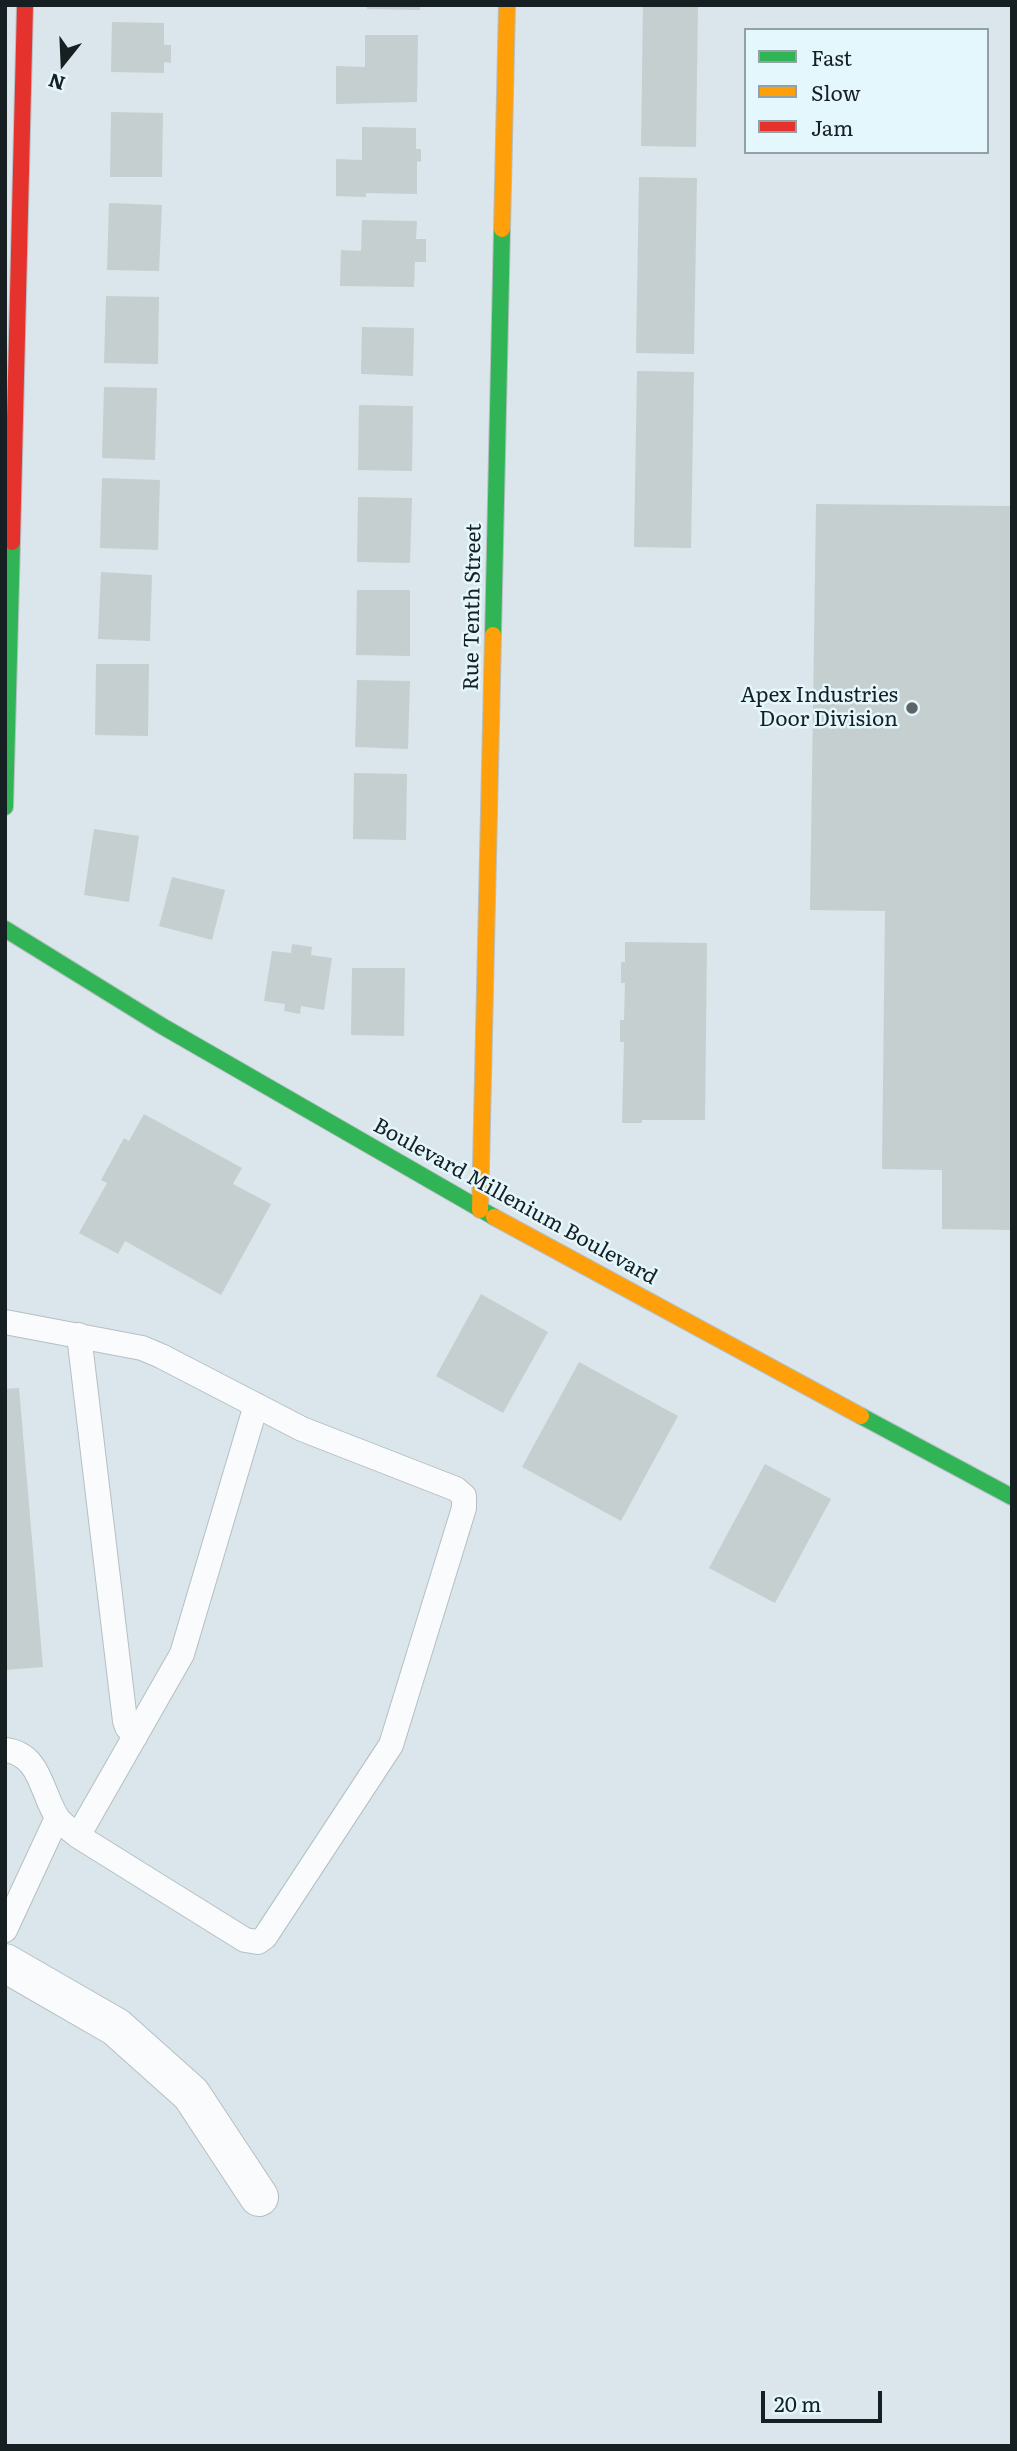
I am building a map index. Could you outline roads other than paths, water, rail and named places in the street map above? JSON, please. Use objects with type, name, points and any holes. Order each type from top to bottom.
[{"type":"street","points":[[5,807],[24,5]]},
{"type":"street","name":"Rue Tenth Street","points":[[480,1210],[507,5]]},
{"type":"street","name":"Boulevard Millenium Boulevard","points":[[5,929],[162,1026],[480,1210],[1012,1497]]},
{"type":"street","points":[[5,1963],[116,2027],[191,2094],[259,2197]]},
{"type":"lane","points":[[5,1322],[142,1348],[302,1429],[456,1489],[464,1496],[464,1508],[391,1745],[265,1937],[258,1942],[245,1940],[78,1836],[57,1818],[37,1771],[22,1755],[5,1750]]},
{"type":"lane","points":[[79,1335],[125,1721],[135,1737]]},
{"type":"lane","points":[[78,1836],[186,1645],[256,1405]]},
{"type":"lane","points":[[5,1930],[57,1818]]},
{"type":"place","name":"Apex Industries Door Division","points":[[912,708]]}]
